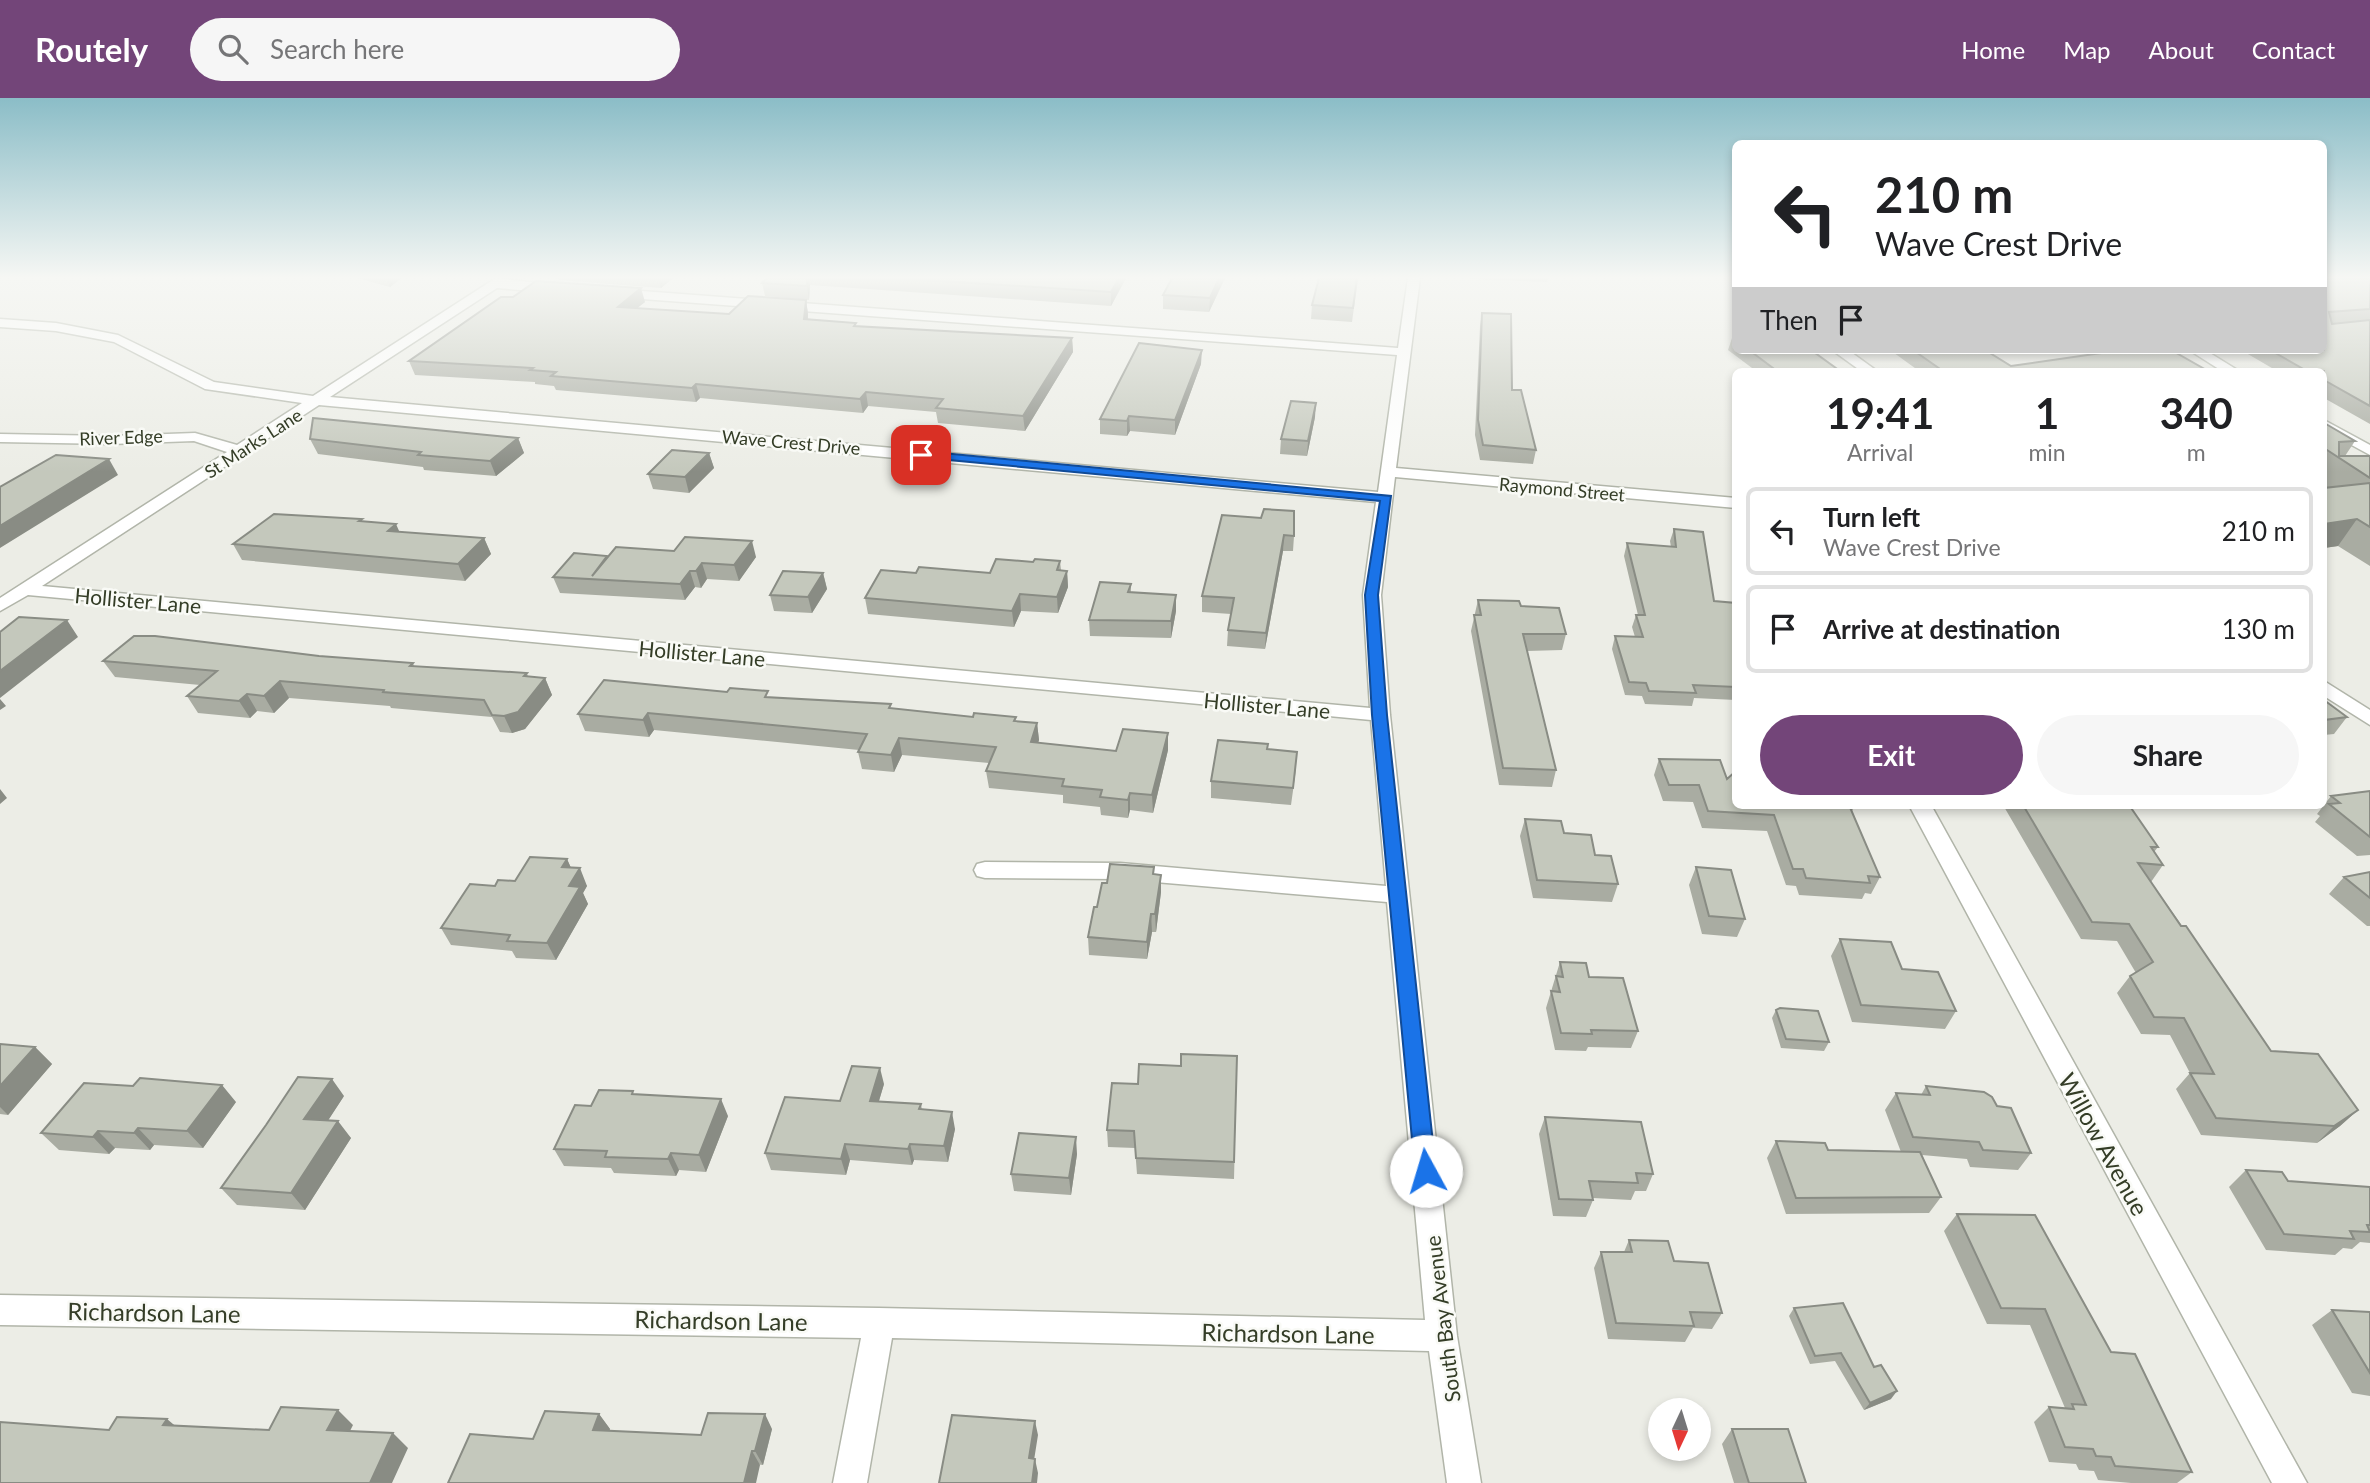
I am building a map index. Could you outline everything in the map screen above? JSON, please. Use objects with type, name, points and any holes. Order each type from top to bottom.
[{"type":"street","points":[[125,343],[209,386],[290,398],[321,399]]},
{"type":"street","name":"St Marks Lane","points":[[0,606],[407,343]]},
{"type":"street","points":[[1280,343],[1405,352]]},
{"type":"street","name":"South Bay Avenue","points":[[1406,343],[1372,595],[1380,715],[1442,1336],[1464,1483]]},
{"type":"street","points":[[1845,354],[1866,368]]},
{"type":"street","points":[[2203,354],[2227,368]]},
{"type":"street","name":"Wave Crest Drive","points":[[321,399],[1387,498]]},
{"type":"street","points":[[2327,426],[2370,451]]},
{"type":"street","name":"River Edge","points":[[0,438],[111,440],[194,437],[241,451]]},
{"type":"street","name":"Raymond Street","points":[[1388,472],[1732,503]]},
{"type":"street","name":"Hollister Lane","points":[[25,590],[1380,715]]},
{"type":"street","points":[[2327,689],[2370,719]]},
{"type":"street","name":"Willow Avenue","points":[[1922,809],[2290,1483]]},
{"type":"street","points":[[985,870],[1119,870],[1398,895]]},
{"type":"street","name":"Richardson Lane","points":[[0,1310],[879,1323],[1442,1336]]},
{"type":"street","points":[[849,1483],[879,1323]]},
{"type":"building","points":[[435,343],[1069,343],[1023,416],[936,408],[943,399],[866,392],[860,399],[696,384],[692,388],[551,376],[556,372],[530,370],[533,368],[409,361]]},
{"type":"building","points":[[1139,343],[1202,350],[1175,420],[1129,416],[1127,421],[1100,419]]},
{"type":"building","points":[[1481,343],[1511,343],[1512,390],[1521,390],[1536,450],[1483,445],[1478,420]]},
{"type":"building","points":[[2327,343],[2370,343],[2370,406],[2327,382],[2327,368],[2302,368],[2277,354],[2327,354]]},
{"type":"building","points":[[1754,354],[1817,354],[1836,368],[1773,368]]},
{"type":"building","points":[[1919,354],[1992,354],[2011,366],[2094,354],[2178,354],[2203,368],[1939,368]]},
{"type":"building","points":[[1291,401],[1316,403],[1308,441],[1281,439]]},
{"type":"building","points":[[313,418],[518,438],[490,461],[418,455],[421,452],[310,439]]},
{"type":"building","points":[[2327,425],[2355,441],[2339,442],[2339,456],[2370,456],[2370,478],[2327,450]]},
{"type":"building","points":[[672,450],[709,453],[685,477],[648,474]]},
{"type":"building","points":[[56,455],[109,459],[0,526],[0,487]]},
{"type":"building","points":[[2370,483],[2370,527],[2357,519],[2327,524],[2327,488]]},
{"type":"building","points":[[1264,509],[1294,511],[1294,536],[1284,535],[1266,633],[1228,630],[1234,598],[1202,596],[1222,515],[1261,518]]},
{"type":"building","points":[[274,514],[362,519],[359,521],[396,524],[388,531],[484,538],[458,564],[233,544]]},
{"type":"building","points":[[1674,529],[1703,532],[1714,601],[1732,603],[1732,687],[1693,685],[1696,693],[1649,691],[1646,683],[1629,682],[1615,636],[1643,637],[1636,615],[1645,615],[1627,543],[1676,547]]},
{"type":"building","points":[[685,537],[752,541],[734,565],[702,563],[696,571],[690,571],[680,584],[553,577],[574,553],[607,556],[592,576],[616,547],[674,551]]},
{"type":"building","points":[[996,559],[1060,561],[1057,570],[1067,571],[1057,597],[1020,594],[1012,611],[865,598],[881,570],[916,573],[919,567],[990,573]]},
{"type":"building","points":[[783,571],[823,573],[808,597],[770,595]]},
{"type":"building","points":[[1100,582],[1131,584],[1128,592],[1176,595],[1171,621],[1089,620]]},
{"type":"building","points":[[1478,600],[1519,601],[1521,606],[1559,608],[1566,634],[1523,634],[1556,770],[1503,768],[1474,615],[1481,615]]},
{"type":"building","points":[[19,617],[67,620],[0,671],[0,632]]},
{"type":"building","points":[[134,636],[413,663],[410,666],[527,673],[524,676],[545,678],[518,712],[504,716],[492,715],[484,700],[280,681],[264,696],[247,694],[239,701],[187,696],[217,671],[103,661]]},
{"type":"building","points":[[604,680],[727,692],[730,688],[768,691],[765,697],[891,704],[889,708],[973,717],[974,713],[1016,717],[1014,721],[1037,723],[1031,742],[1116,751],[1123,729],[1168,733],[1152,795],[1130,793],[1128,800],[1100,797],[1102,790],[1062,786],[1064,779],[986,771],[996,747],[899,738],[891,755],[858,752],[867,734],[648,713],[643,720],[578,714]]},
{"type":"building","points":[[2327,702],[2347,717],[2327,720]]},
{"type":"building","points":[[1218,740],[1268,744],[1267,749],[1297,752],[1293,788],[1211,781]]},
{"type":"building","points":[[1659,759],[1720,760],[1727,779],[1732,775],[1732,809],[1851,809],[1880,877],[1868,876],[1870,883],[1806,878],[1803,869],[1793,869],[1774,815],[1708,811],[1699,785],[1669,785]]},
{"type":"building","points":[[2370,791],[2370,837],[2329,804],[2340,803],[2331,796]]},
{"type":"building","points":[[2025,809],[2132,809],[2158,847],[2151,847],[2163,865],[2138,863],[2181,926],[2186,926],[2271,1051],[2318,1054],[2358,1110],[2334,1126],[2216,1118],[2190,1073],[2214,1074],[2184,1018],[2154,1017],[2130,976],[2153,962],[2129,924],[2092,922]]},
{"type":"building","points":[[1525,819],[1561,821],[1564,833],[1591,835],[1595,855],[1611,856],[1618,884],[1537,880]]},
{"type":"building","points":[[530,857],[567,859],[562,867],[580,868],[569,886],[580,887],[547,943],[507,941],[510,935],[441,928],[470,884],[495,886],[498,880],[515,881]]},
{"type":"building","points":[[1110,864],[1154,867],[1153,874],[1161,875],[1155,914],[1151,914],[1147,942],[1088,937],[1094,907],[1097,907],[1102,883],[1107,883]]},
{"type":"building","points":[[1696,867],[1731,870],[1745,919],[1709,916]]},
{"type":"building","points":[[2370,872],[2370,898],[2344,877]]},
{"type":"building","points":[[1840,939],[1891,942],[1902,969],[1938,972],[1956,1011],[1861,1005]]},
{"type":"building","points":[[1560,962],[1586,963],[1589,977],[1623,978],[1638,1031],[1591,1030],[1592,1034],[1561,1033],[1551,991],[1560,992],[1556,976],[1563,977]]},
{"type":"building","points":[[1776,1010],[1818,1011],[1829,1042],[1786,1039]]},
{"type":"building","points":[[0,1044],[35,1047],[0,1086]]},
{"type":"building","points":[[1181,1054],[1237,1056],[1234,1162],[1136,1158],[1134,1131],[1107,1130],[1112,1083],[1138,1084],[1139,1064],[1181,1066]]},
{"type":"building","points":[[852,1066],[880,1068],[870,1101],[921,1104],[919,1109],[952,1112],[944,1146],[910,1144],[908,1149],[845,1144],[841,1159],[765,1153],[785,1097],[840,1101]]},
{"type":"building","points":[[298,1077],[332,1079],[304,1119],[338,1121],[291,1193],[221,1188],[266,1125]]},
{"type":"building","points":[[140,1078],[222,1085],[187,1131],[138,1128],[134,1133],[98,1131],[93,1137],[41,1133],[84,1083],[133,1086]]},
{"type":"building","points":[[1926,1086],[1984,1092],[1992,1097],[1997,1106],[2011,1108],[2031,1153],[1983,1150],[1979,1142],[1913,1137],[1896,1093],[1930,1095]]},
{"type":"building","points":[[599,1090],[721,1099],[699,1155],[671,1153],[668,1159],[605,1157],[607,1151],[554,1149],[575,1105],[591,1106]]},
{"type":"building","points":[[1545,1117],[1641,1122],[1653,1174],[1636,1173],[1638,1183],[1589,1181],[1593,1200],[1559,1199]]},
{"type":"building","points":[[1019,1133],[1076,1137],[1069,1178],[1011,1174]]},
{"type":"building","points":[[1776,1141],[1825,1143],[1828,1150],[1920,1152],[1941,1197],[1796,1198]]},
{"type":"building","points":[[2246,1170],[2282,1172],[2288,1181],[2370,1187],[2370,1225],[2367,1225],[2370,1232],[2350,1231],[2354,1239],[2284,1234]]},
{"type":"building","points":[[1957,1214],[2035,1215],[2111,1352],[2135,1354],[2192,1472],[2115,1466],[2111,1457],[2096,1456],[2093,1449],[2065,1447],[2049,1407],[2074,1409],[2072,1404],[2086,1405],[2045,1309],[2001,1308]]},
{"type":"building","points":[[1629,1240],[1668,1241],[1674,1261],[1708,1263],[1722,1313],[1690,1312],[1694,1326],[1616,1323],[1601,1252],[1632,1252]]},
{"type":"building","points":[[1843,1303],[1874,1367],[1881,1365],[1897,1391],[1870,1403],[1841,1353],[1815,1356],[1794,1308]]},
{"type":"building","points":[[2332,1310],[2370,1312],[2370,1373]]},
{"type":"building","points":[[281,1407],[338,1410],[327,1430],[393,1433],[370,1483],[0,1483],[0,1422],[109,1430],[117,1417],[167,1419],[163,1425],[269,1430]]},
{"type":"building","points":[[545,1411],[599,1414],[593,1430],[701,1435],[708,1413],[765,1414],[744,1483],[448,1483],[470,1434],[533,1439]]},
{"type":"building","points":[[952,1415],[1035,1421],[1029,1458],[1035,1459],[1032,1483],[939,1483]]},
{"type":"building","points":[[1732,1429],[1788,1429],[1806,1483],[1749,1483]]},
{"type":"route","points":[[921,455],[1387,498],[1372,595],[1380,715],[1426,1171]]}]
